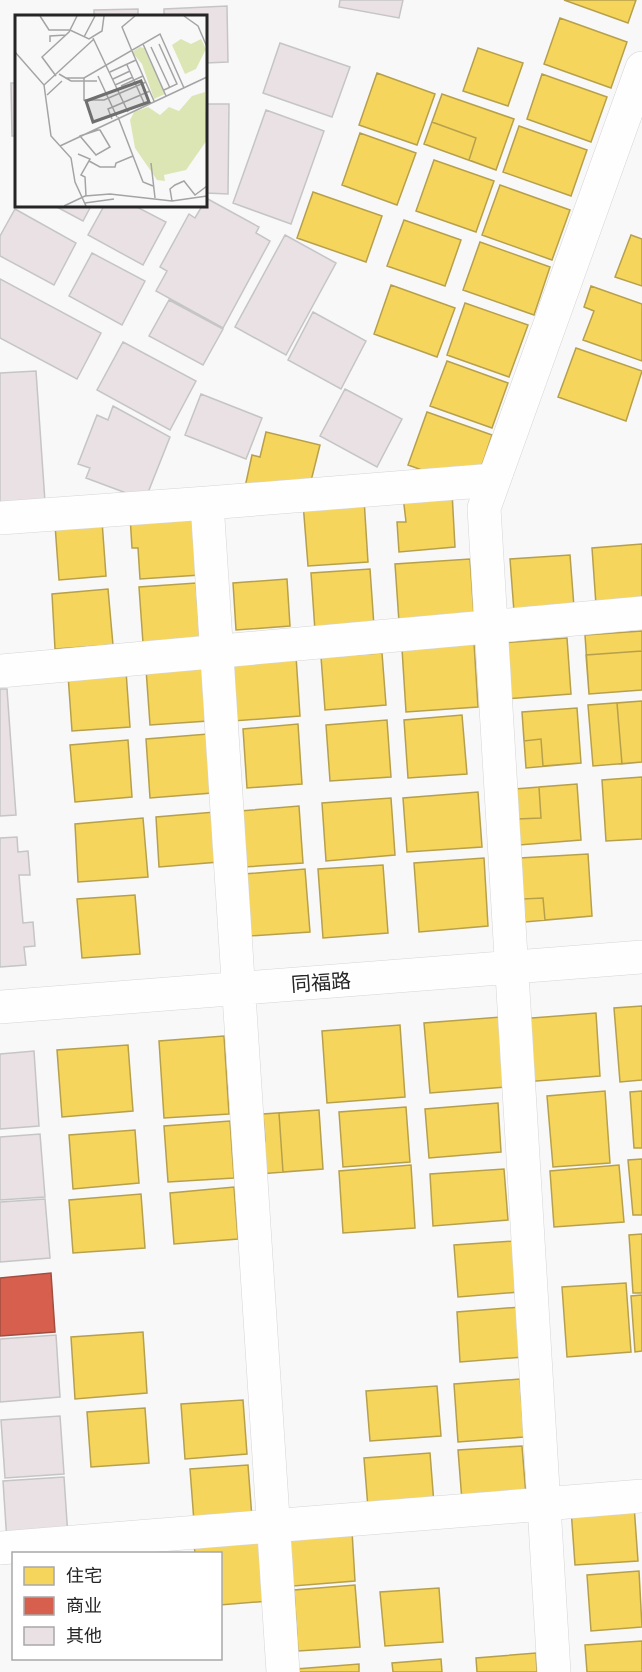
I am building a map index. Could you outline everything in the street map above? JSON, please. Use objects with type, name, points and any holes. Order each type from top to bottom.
[{"type":"street","points":[[554,1672],[484,508],[642,68]]},
{"type":"street","points":[[0,518],[494,480]]},
{"type":"street","points":[[207,503],[283,1672]]},
{"type":"street","points":[[0,671],[642,613]]},
{"type":"street","name":"同福路","points":[[0,1007],[642,957]]},
{"type":"street","points":[[0,1548],[642,1496]]},
{"type":"building: 住宅","points":[[564,0],[636,0],[628,23]]},
{"type":"building: 住宅","points":[[560,18],[627,42],[611,88],[544,64]]},
{"type":"building: 住宅","points":[[478,48],[523,63],[508,106],[463,91]]},
{"type":"building: 住宅","points":[[377,73],[435,94],[417,145],[359,125]]},
{"type":"building: 住宅","points":[[542,74],[607,97],[591,142],[527,119]]},
{"type":"building: 住宅","points":[[442,94],[514,119],[496,170],[469,160],[476,138],[432,122]]},
{"type":"building: 住宅","points":[[442,94],[514,119],[496,170],[424,144]]},
{"type":"building: 住宅","points":[[519,126],[587,150],[571,196],[503,172]]},
{"type":"building: 住宅","points":[[360,133],[416,153],[397,205],[342,185]]},
{"type":"building: 住宅","points":[[434,160],[494,181],[476,232],[416,211]]},
{"type":"building: 住宅","points":[[500,185],[570,210],[552,260],[482,235]]},
{"type":"building: 住宅","points":[[313,192],[382,216],[366,262],[297,238]]},
{"type":"building: 住宅","points":[[404,220],[461,240],[445,286],[387,266]]},
{"type":"building: 住宅","points":[[631,235],[642,239],[642,286],[615,277]]},
{"type":"building: 住宅","points":[[480,242],[550,267],[534,315],[463,290]]},
{"type":"building: 住宅","points":[[391,285],[455,308],[437,357],[374,334]]},
{"type":"building: 住宅","points":[[591,286],[642,304],[642,361],[583,340],[594,311],[584,307]]},
{"type":"building: 住宅","points":[[465,303],[528,325],[509,377],[447,355]]},
{"type":"building: 住宅","points":[[576,348],[642,371],[626,421],[558,397]]},
{"type":"building: 住宅","points":[[447,361],[508,383],[492,428],[430,406]]},
{"type":"building: 住宅","points":[[427,412],[492,435],[481,468],[439,476],[408,465]]},
{"type":"building: 住宅","points":[[266,432],[320,445],[309,489],[245,487],[252,455],[260,457]]},
{"type":"building: 住宅","points":[[452,492],[455,547],[399,552],[397,522],[406,522],[403,496]]},
{"type":"building: 住宅","points":[[364,499],[368,562],[308,566],[303,503]]},
{"type":"building: 住宅","points":[[195,511],[200,575],[140,579],[138,548],[132,548],[130,516]]},
{"type":"building: 住宅","points":[[102,521],[106,576],[59,580],[55,525]]},
{"type":"building: 住宅","points":[[642,544],[642,602],[596,605],[592,548]]},
{"type":"building: 住宅","points":[[570,555],[574,607],[514,612],[510,559]]},
{"type":"building: 住宅","points":[[470,559],[474,616],[399,622],[395,564]]},
{"type":"building: 住宅","points":[[370,569],[374,626],[315,631],[311,573]]},
{"type":"building: 住宅","points":[[287,579],[290,626],[236,630],[233,583]]},
{"type":"building: 住宅","points":[[196,583],[200,639],[143,643],[139,587]]},
{"type":"building: 住宅","points":[[108,589],[113,645],[55,649],[52,594]]},
{"type":"building: 住宅","points":[[642,631],[642,690],[589,694],[585,635]]},
{"type":"building: 住宅","points":[[567,638],[571,694],[504,699],[500,643]]},
{"type":"building: 住宅","points":[[474,643],[478,707],[406,712],[402,649]]},
{"type":"building: 住宅","points":[[642,651],[642,690],[589,694],[586,655]]},
{"type":"building: 住宅","points":[[382,653],[386,705],[325,710],[321,657]]},
{"type":"building: 住宅","points":[[296,656],[300,716],[233,721],[229,661]]},
{"type":"building: 住宅","points":[[204,665],[208,721],[150,725],[146,669]]},
{"type":"building: 住宅","points":[[126,671],[130,727],[72,731],[68,675]]},
{"type":"building: 住宅","points":[[642,701],[642,762],[622,764],[617,703]]},
{"type":"building: 住宅","points":[[642,701],[642,762],[593,766],[588,705]]},
{"type":"building: 住宅","points":[[577,708],[581,763],[543,766],[541,739],[524,741],[522,712]]},
{"type":"building: 住宅","points":[[577,708],[581,763],[526,768],[522,712]]},
{"type":"building: 住宅","points":[[462,715],[467,774],[408,778],[404,720]]},
{"type":"building: 住宅","points":[[387,720],[391,777],[330,781],[326,725]]},
{"type":"building: 住宅","points":[[298,724],[302,784],[247,788],[243,729]]},
{"type":"building: 住宅","points":[[208,734],[212,793],[150,798],[146,739]]},
{"type":"building: 住宅","points":[[128,740],[132,797],[75,802],[70,745]]},
{"type":"building: 住宅","points":[[642,777],[642,839],[606,841],[602,780]]},
{"type":"building: 住宅","points":[[577,784],[581,840],[519,845],[517,819],[541,818],[539,787]]},
{"type":"building: 住宅","points":[[577,784],[581,840],[519,845],[515,789]]},
{"type":"building: 住宅","points":[[478,792],[482,847],[407,852],[403,798]]},
{"type":"building: 住宅","points":[[391,798],[395,855],[326,861],[322,803]]},
{"type":"building: 住宅","points":[[299,806],[303,863],[244,867],[240,811]]},
{"type":"building: 住宅","points":[[215,812],[219,862],[159,867],[156,817]]},
{"type":"building: 住宅","points":[[143,818],[148,877],[78,882],[75,824]]},
{"type":"building: 住宅","points":[[588,854],[592,916],[545,920],[543,898],[523,899],[520,858]]},
{"type":"building: 住宅","points":[[588,854],[592,916],[525,922],[520,858]]},
{"type":"building: 住宅","points":[[484,858],[488,926],[419,932],[414,863]]},
{"type":"building: 住宅","points":[[383,865],[388,933],[323,938],[318,869]]},
{"type":"building: 住宅","points":[[305,869],[310,932],[249,936],[244,874]]},
{"type":"building: 住宅","points":[[135,895],[140,954],[82,958],[77,899]]},
{"type":"building: 住宅","points":[[642,1006],[642,1080],[620,1082],[614,1008]]},
{"type":"building: 住宅","points":[[596,1013],[600,1076],[524,1082],[519,1019]]},
{"type":"building: 住宅","points":[[501,1017],[506,1087],[430,1093],[424,1023]]},
{"type":"building: 住宅","points":[[400,1025],[405,1097],[327,1103],[322,1031]]},
{"type":"building: 住宅","points":[[224,1036],[229,1114],[164,1118],[159,1041]]},
{"type":"building: 住宅","points":[[128,1045],[133,1111],[62,1117],[57,1050]]},
{"type":"building: 住宅","points":[[605,1091],[610,1163],[553,1167],[547,1096]]},
{"type":"building: 住宅","points":[[642,1091],[642,1148],[634,1148],[630,1092]]},
{"type":"building: 住宅","points":[[498,1103],[501,1152],[429,1158],[425,1109]]},
{"type":"building: 住宅","points":[[406,1107],[410,1162],[343,1167],[339,1112]]},
{"type":"building: 住宅","points":[[319,1110],[323,1169],[259,1174],[256,1141],[265,1141],[263,1114]]},
{"type":"building: 住宅","points":[[319,1110],[323,1169],[283,1172],[279,1113]]},
{"type":"building: 住宅","points":[[230,1121],[234,1178],[168,1182],[164,1126]]},
{"type":"building: 住宅","points":[[135,1130],[139,1183],[73,1189],[69,1135]]},
{"type":"building: 住宅","points":[[642,1159],[642,1215],[633,1215],[628,1160]]},
{"type":"building: 住宅","points":[[411,1165],[415,1228],[343,1233],[339,1171]]},
{"type":"building: 住宅","points":[[619,1165],[624,1222],[554,1227],[550,1171]]},
{"type":"building: 住宅","points":[[504,1169],[508,1220],[433,1226],[430,1174]]},
{"type":"building: 住宅","points":[[234,1187],[238,1239],[174,1244],[170,1193]]},
{"type":"building: 住宅","points":[[141,1194],[145,1248],[73,1253],[69,1200]]},
{"type":"building: 住宅","points":[[642,1234],[642,1293],[633,1293],[629,1235]]},
{"type":"building: 住宅","points":[[515,1241],[519,1292],[458,1297],[454,1245]]},
{"type":"building: 住宅","points":[[626,1283],[631,1352],[567,1357],[562,1287]]},
{"type":"building: 住宅","points":[[642,1295],[642,1351],[635,1352],[631,1296]]},
{"type":"building: 住宅","points":[[521,1307],[524,1357],[460,1362],[457,1312]]},
{"type":"building: 住宅","points":[[143,1332],[147,1393],[75,1399],[71,1337]]},
{"type":"building: 住宅","points":[[520,1379],[524,1437],[458,1442],[454,1384]]},
{"type":"building: 住宅","points":[[437,1386],[441,1436],[370,1441],[366,1391]]},
{"type":"building: 住宅","points":[[243,1400],[247,1454],[185,1459],[181,1404]]},
{"type":"building: 住宅","points":[[145,1408],[149,1463],[91,1467],[87,1412]]},
{"type":"building: 住宅","points":[[522,1446],[526,1496],[462,1501],[458,1450]]},
{"type":"building: 住宅","points":[[430,1453],[434,1504],[368,1508],[364,1458]]},
{"type":"building: 住宅","points":[[248,1465],[252,1518],[194,1522],[190,1469]]},
{"type":"building: 住宅","points":[[634,1505],[638,1561],[575,1565],[571,1509]]},
{"type":"building: 住宅","points":[[352,1531],[355,1581],[293,1586],[289,1535]]},
{"type":"building: 住宅","points":[[265,1538],[270,1601],[222,1605],[222,1552],[195,1552],[194,1543]]},
{"type":"building: 住宅","points":[[639,1571],[642,1627],[591,1631],[587,1575]]},
{"type":"building: 住宅","points":[[355,1585],[360,1647],[298,1651],[294,1590]]},
{"type":"building: 住宅","points":[[439,1588],[443,1642],[385,1646],[380,1592]]},
{"type":"building: 住宅","points":[[642,1641],[642,1672],[587,1672],[585,1645]]},
{"type":"building: 住宅","points":[[536,1653],[537,1672],[477,1672],[476,1658]]},
{"type":"building: 住宅","points":[[441,1659],[442,1672],[393,1672],[392,1663]]},
{"type":"building: 住宅","points":[[359,1664],[359,1672],[296,1672],[296,1669]]},
{"type":"building: 商业","points":[[51,1273],[55,1332],[0,1336],[0,1278]]},
{"type":"building: 其他","points":[[340,0],[403,0],[399,18],[339,7]]},
{"type":"building: 其他","points":[[227,6],[228,62],[207,63],[207,15],[164,15],[164,9]]},
{"type":"building: 其他","points":[[138,9],[138,15],[94,15],[94,10]]},
{"type":"building: 其他","points":[[280,43],[350,67],[332,117],[263,93]]},
{"type":"building: 其他","points":[[11,83],[15,83],[15,136],[12,136]]},
{"type":"building: 其他","points":[[207,104],[229,104],[228,194],[207,193]]},
{"type":"building: 其他","points":[[266,110],[324,131],[291,224],[233,203]]},
{"type":"building: 其他","points":[[207,199],[259,227],[256,233],[270,241],[223,328],[156,291],[167,271],[160,267],[189,214],[195,218],[201,207],[207,207]]},
{"type":"building: 其他","points":[[57,207],[90,207],[83,221]]},
{"type":"building: 其他","points":[[103,207],[137,207],[166,222],[143,265],[88,235]]},
{"type":"building: 其他","points":[[15,209],[76,243],[54,285],[0,256],[0,236]]},
{"type":"building: 其他","points":[[285,235],[336,263],[286,355],[235,327]]},
{"type":"building: 其他","points":[[92,253],[145,281],[122,325],[69,296]]},
{"type":"building: 其他","points":[[0,279],[101,333],[77,379],[0,338]]},
{"type":"building: 其他","points":[[169,300],[223,329],[203,365],[149,336]]},
{"type":"building: 其他","points":[[313,312],[366,341],[341,389],[288,360]]},
{"type":"building: 其他","points":[[123,342],[196,381],[170,430],[97,390]]},
{"type":"building: 其他","points":[[36,371],[45,502],[0,506],[0,373]]},
{"type":"building: 其他","points":[[345,389],[402,419],[377,467],[320,436]]},
{"type":"building: 其他","points":[[201,394],[262,418],[246,459],[185,435]]},
{"type":"building: 其他","points":[[113,406],[170,437],[145,500],[86,478],[90,468],[78,464],[97,415],[108,420]]},
{"type":"building: 其他","points":[[0,689],[7,689],[16,815],[0,816]]},
{"type":"building: 其他","points":[[17,837],[18,852],[28,851],[30,875],[19,875],[23,923],[33,922],[35,946],[24,947],[26,965],[0,967],[0,838]]},
{"type":"building: 其他","points":[[34,1051],[39,1126],[0,1129],[0,1054]]},
{"type":"building: 其他","points":[[40,1134],[45,1197],[0,1200],[0,1137]]},
{"type":"building: 其他","points":[[45,1199],[50,1258],[0,1262],[0,1202]]},
{"type":"building: 其他","points":[[56,1335],[60,1397],[0,1402],[0,1339]]},
{"type":"building: 其他","points":[[60,1416],[64,1474],[5,1478],[1,1420]]},
{"type":"building: 其他","points":[[64,1477],[68,1537],[7,1542],[3,1481]]}]
